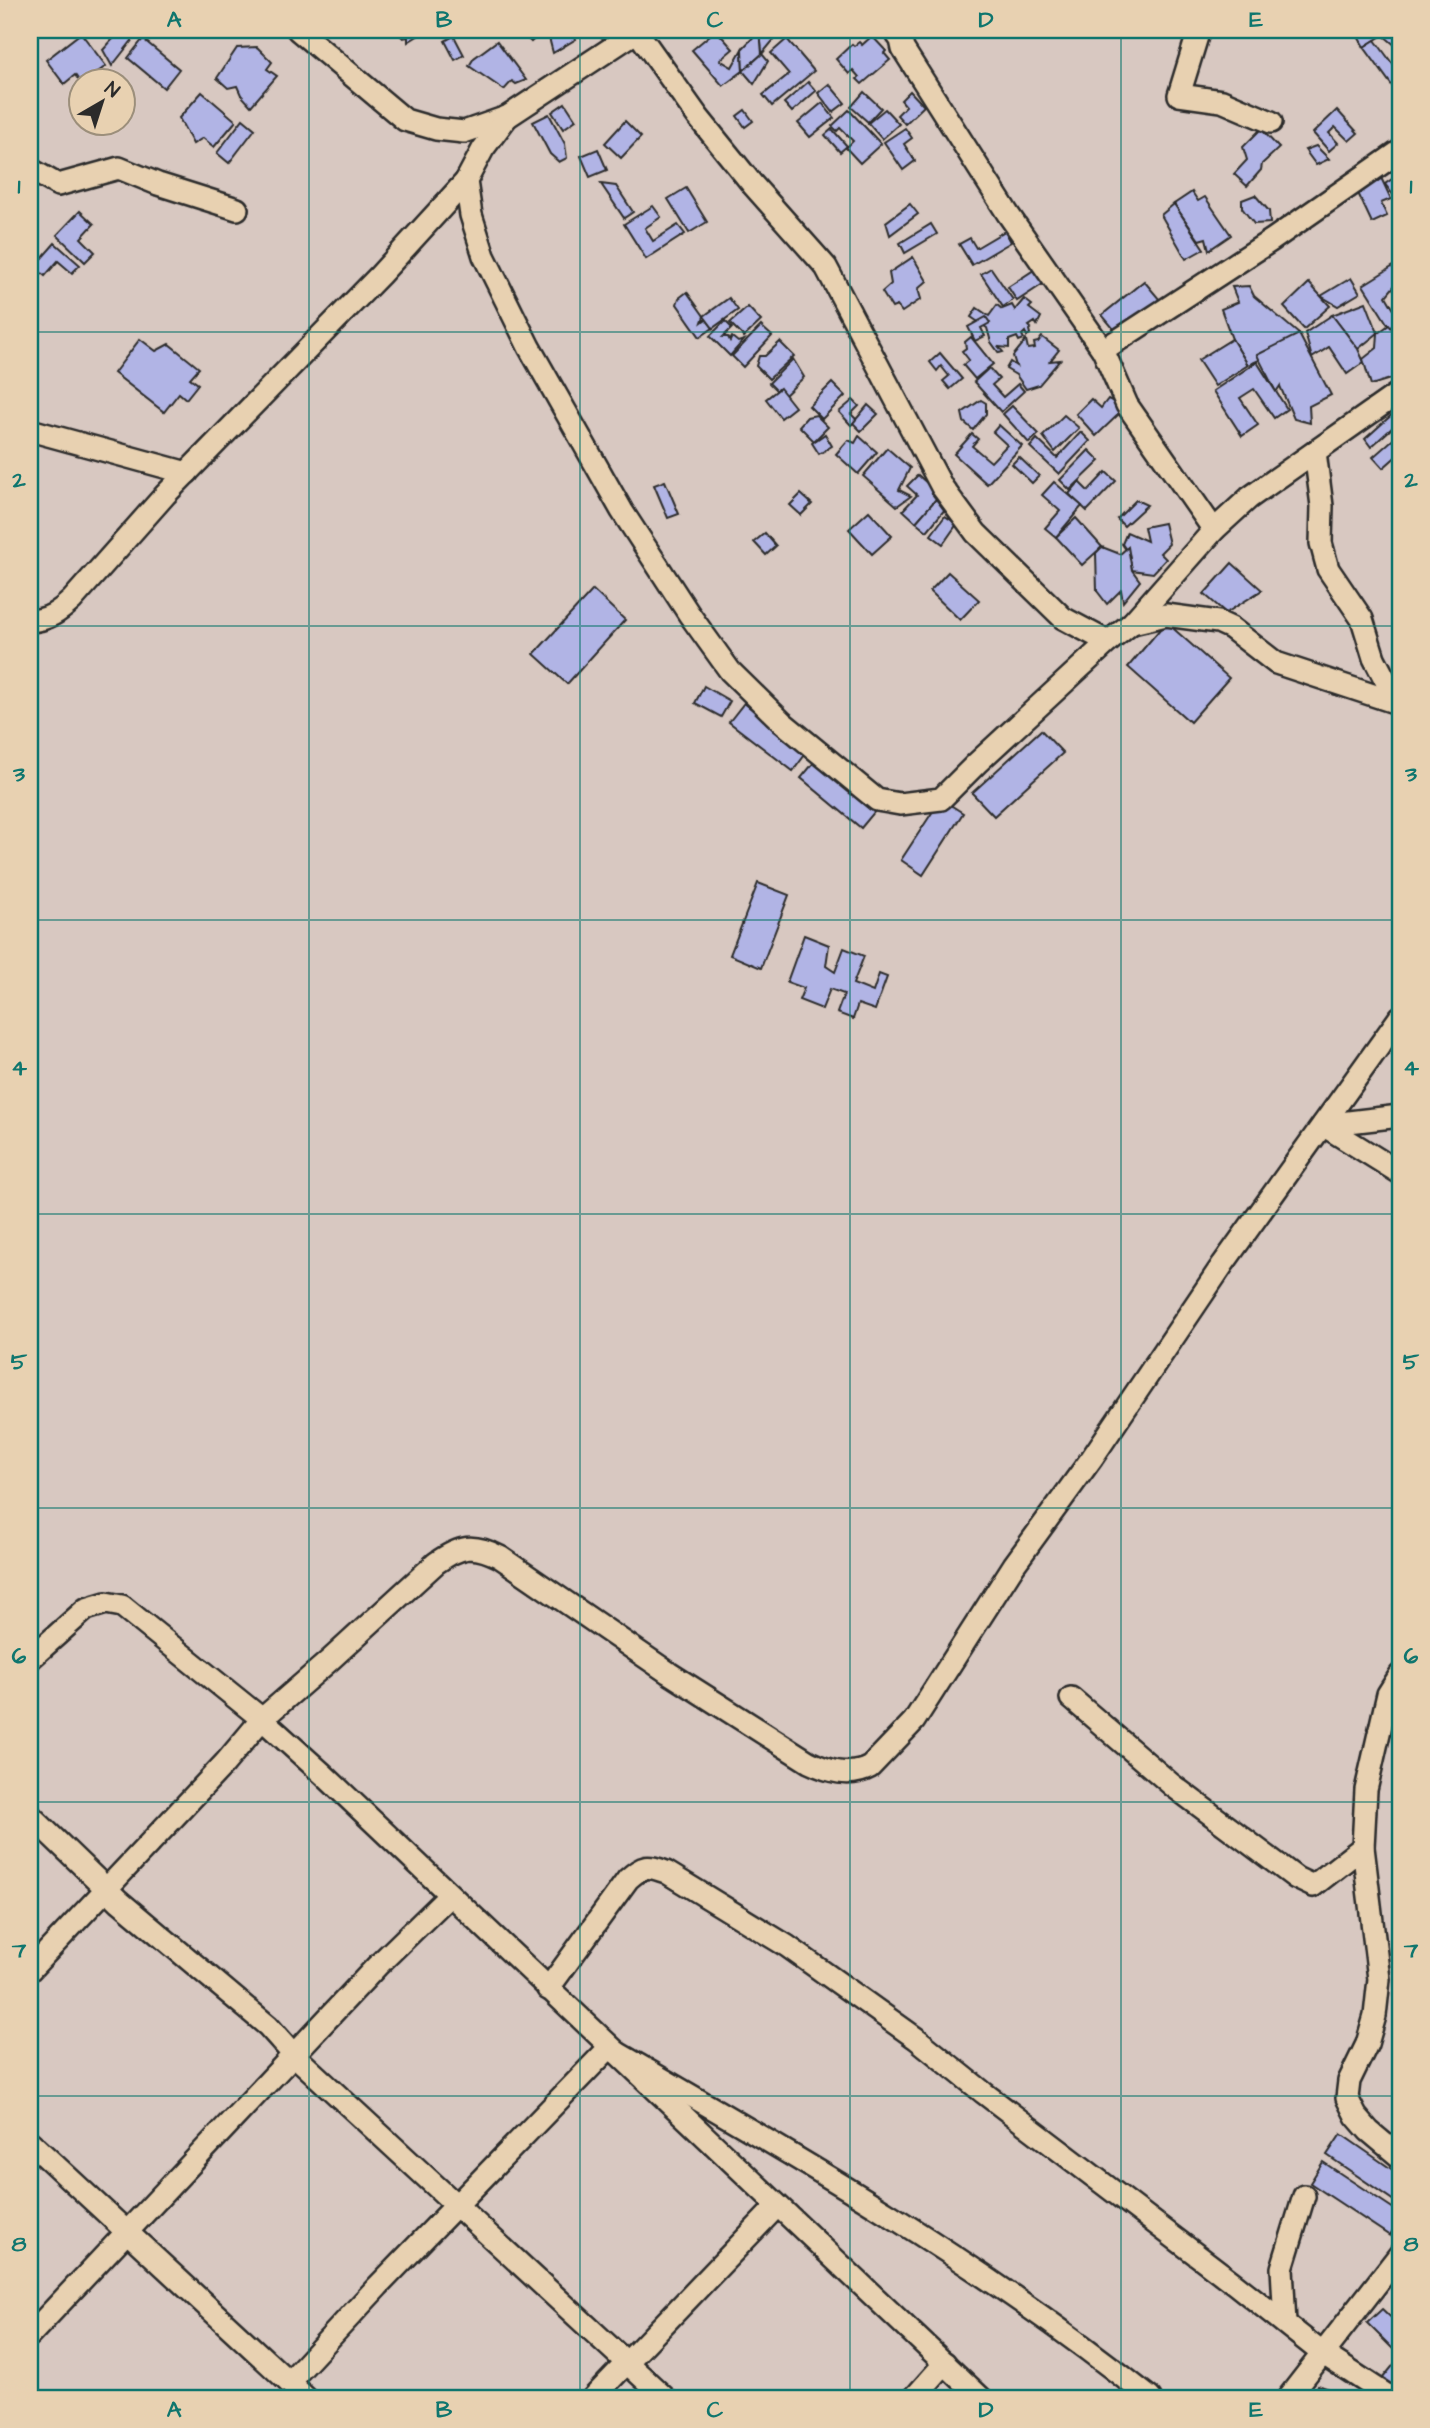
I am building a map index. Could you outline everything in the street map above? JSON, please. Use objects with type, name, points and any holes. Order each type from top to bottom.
[{"type":"street","points":[[298,30],[405,120],[436,129],[464,132],[507,117],[638,30],[698,117],[753,185],[826,267],[942,487],[976,533],[1063,618],[1108,642]]},
{"type":"street","points":[[894,30],[903,49],[1007,214],[1102,350],[1127,405],[1214,530]]},
{"type":"street","points":[[1199,30],[1179,94],[1222,101],[1271,122]]},
{"type":"street","points":[[30,621],[57,614],[72,600],[187,473],[380,275],[466,181],[483,149],[507,117]]},
{"type":"street","points":[[1102,350],[1272,240],[1400,151]]},
{"type":"street","points":[[30,169],[58,185],[119,168],[158,184],[237,209]]},
{"type":"street","points":[[466,181],[471,215],[484,256],[529,346],[622,511],[689,614],[730,671],[782,722],[877,800],[900,804],[941,799],[1108,642],[1132,623],[1214,530],[1249,498],[1400,392]]},
{"type":"street","points":[[30,430],[187,473]]},
{"type":"street","points":[[1315,452],[1322,506],[1321,543],[1328,569],[1362,619],[1374,658],[1386,681],[1400,694]]},
{"type":"street","points":[[1132,623],[1166,615],[1218,622],[1231,628],[1276,663],[1400,704]]},
{"type":"street","points":[[30,1970],[215,1773],[262,1719],[330,1661],[436,1563],[463,1548],[478,1548],[513,1565],[669,1673],[809,1762],[841,1773],[863,1771],[870,1767],[914,1721],[1014,1564],[1092,1458],[1223,1265],[1400,1017]]},
{"type":"street","points":[[1323,1125],[1400,1116]]},
{"type":"street","points":[[1323,1125],[1400,1173]]},
{"type":"street","points":[[30,1659],[86,1609],[106,1603],[122,1606],[262,1719],[981,2398]]},
{"type":"street","points":[[1400,1675],[1388,1695],[1366,1790],[1363,1847],[1379,1979],[1375,2016],[1367,2044],[1349,2081],[1347,2098],[1356,2116],[1369,2131],[1400,2157]]},
{"type":"street","points":[[1071,1698],[1172,1785],[1296,1878],[1313,1886],[1363,1847]]},
{"type":"street","points":[[30,1815],[105,1888],[268,2026],[294,2056],[665,2398]]},
{"type":"street","points":[[548,1989],[628,1880],[639,1870],[649,1866],[666,1872],[787,1946],[917,2039],[1321,2353],[1391,2398]]},
{"type":"street","points":[[30,2335],[377,1966],[450,1895]]},
{"type":"street","points":[[289,2382],[378,2286],[609,2048]]},
{"type":"street","points":[[609,2048],[928,2237],[1081,2343],[1150,2398]]},
{"type":"street","points":[[30,2142],[306,2398]]},
{"type":"street","points":[[1285,2323],[1282,2268],[1304,2196]]},
{"type":"street","points":[[593,2398],[777,2206]]},
{"type":"street","points":[[1288,2398],[1400,2254]]},
{"type":"street","points":[[914,2398],[945,2363]]},
{"type":"building","points":[[99,30],[124,30],[134,38],[112,66],[103,50],[113,39]]},
{"type":"building","points":[[395,30],[427,30],[408,42],[408,37],[403,38]]},
{"type":"building","points":[[519,30],[544,30],[531,42]]},
{"type":"building","points":[[547,30],[573,30],[576,39],[553,53]]},
{"type":"building","points":[[716,30],[733,49],[720,60],[732,67],[742,49],[743,71],[723,86],[692,50]]},
{"type":"building","points":[[760,30],[782,30],[762,54]]},
{"type":"building","points":[[760,30],[762,54],[743,71],[742,49]]},
{"type":"building","points":[[1400,30],[1400,44],[1397,47],[1383,35],[1364,47],[1355,31]]},
{"type":"building","points":[[81,33],[106,66],[66,66],[64,84],[46,60]]},
{"type":"building","points":[[454,36],[464,55],[455,60],[445,41]]},
{"type":"building","points":[[872,36],[886,51],[884,53],[890,60],[862,84],[853,70],[849,74],[836,59],[852,44],[854,46],[859,42],[862,45]]},
{"type":"building","points":[[143,39],[179,69],[164,88],[128,58]]},
{"type":"building","points":[[787,39],[814,71],[772,106],[763,95],[789,74],[771,53]]},
{"type":"building","points":[[1375,40],[1400,74],[1400,82],[1393,87],[1364,47]]},
{"type":"building","points":[[497,41],[526,80],[516,84],[512,81],[504,90],[469,66],[474,58]]},
{"type":"building","points":[[257,47],[272,62],[267,69],[277,76],[251,106],[237,86],[228,88],[217,78],[237,48]]},
{"type":"building","points":[[762,54],[768,61],[754,84],[743,71]]},
{"type":"building","points":[[808,82],[816,91],[792,112],[784,103]]},
{"type":"building","points":[[829,84],[845,103],[833,112],[818,93]]},
{"type":"building","points":[[910,91],[924,106],[905,124],[897,115],[906,106],[901,100]]},
{"type":"building","points":[[202,92],[236,121],[214,147],[203,138],[193,144],[179,118]]},
{"type":"building","points":[[864,92],[881,108],[868,122],[851,107]]},
{"type":"building","points":[[565,103],[576,120],[563,129],[552,112]]},
{"type":"building","points":[[822,103],[834,118],[810,137],[798,123]]},
{"type":"building","points":[[885,109],[899,124],[882,139],[868,123]]},
{"type":"building","points":[[745,110],[753,121],[745,127],[737,116]]},
{"type":"building","points":[[849,110],[881,144],[860,163],[846,148],[853,141],[840,128],[837,131],[832,126]]},
{"type":"building","points":[[1337,110],[1358,133],[1349,141],[1335,127],[1329,133],[1338,143],[1329,151],[1313,133]]},
{"type":"building","points":[[549,114],[565,144],[567,158],[559,162],[550,154],[533,122]]},
{"type":"building","points":[[243,119],[255,129],[229,163],[217,153]]},
{"type":"building","points":[[625,121],[641,137],[621,158],[605,143]]},
{"type":"building","points":[[905,128],[912,138],[904,144],[915,161],[903,170],[884,142]]},
{"type":"building","points":[[832,129],[847,146],[840,152],[825,135]]},
{"type":"building","points":[[1261,129],[1279,148],[1262,164],[1261,170],[1247,186],[1234,174],[1247,160],[1243,147]]},
{"type":"building","points":[[1316,146],[1329,159],[1316,165],[1305,150]]},
{"type":"building","points":[[598,149],[607,170],[590,177],[581,156]]},
{"type":"building","points":[[1376,167],[1391,199],[1381,203],[1387,216],[1372,223],[1358,193]]},
{"type":"building","points":[[1398,175],[1400,178],[1400,204],[1385,184]]},
{"type":"building","points":[[601,184],[616,186],[633,212],[624,218]]},
{"type":"building","points":[[686,188],[707,222],[689,233],[668,199]]},
{"type":"building","points":[[1192,192],[1198,201],[1205,197],[1231,235],[1209,250],[1206,238],[1199,240],[1174,204]]},
{"type":"building","points":[[1255,195],[1269,211],[1270,223],[1254,224],[1242,208],[1242,200]]},
{"type":"building","points":[[910,204],[918,214],[890,235],[886,222]]},
{"type":"building","points":[[1174,204],[1204,249],[1186,259],[1161,215]]},
{"type":"building","points":[[653,206],[661,217],[645,228],[653,241],[678,225],[685,234],[646,259],[624,224]]},
{"type":"building","points":[[80,211],[94,224],[81,238],[95,252],[85,262],[57,235]]},
{"type":"building","points":[[931,224],[937,234],[905,253],[900,243]]},
{"type":"building","points":[[1005,231],[1011,242],[972,265],[959,244],[970,238],[976,248]]},
{"type":"building","points":[[55,243],[80,265],[72,273],[58,261],[45,276],[34,267]]},
{"type":"building","points":[[913,257],[927,281],[918,289],[921,299],[902,312],[897,306],[892,308],[882,292],[891,284],[889,273]]},
{"type":"building","points":[[1400,262],[1400,293],[1395,285],[1386,296],[1400,320],[1400,333],[1395,336],[1363,285]]},
{"type":"building","points":[[1040,266],[1049,280],[1017,301],[1008,287]]},
{"type":"building","points":[[991,268],[1013,300],[1003,307],[981,274]]},
{"type":"building","points":[[1351,278],[1360,293],[1338,306],[1321,296]]},
{"type":"building","points":[[1144,281],[1160,300],[1118,334],[1102,315]]},
{"type":"building","points":[[1309,283],[1330,306],[1304,329],[1284,307]]},
{"type":"building","points":[[1249,286],[1254,296],[1299,334],[1302,341],[1248,365],[1232,339],[1221,309],[1238,302],[1232,287]]},
{"type":"building","points":[[687,292],[704,316],[702,322],[706,319],[713,328],[700,337],[677,304],[679,298]]},
{"type":"building","points":[[729,298],[738,310],[713,328],[704,316]]},
{"type":"building","points":[[1024,299],[1032,305],[1029,308],[1041,317],[1037,325],[1035,322],[1029,326],[1030,334],[1027,336],[1025,332],[1022,335],[1024,339],[1019,341],[1017,337],[1009,340],[1009,348],[999,347],[1003,352],[999,353],[991,342],[987,328],[971,317],[977,308],[989,316],[997,305],[1002,309],[1012,305],[1015,310]]},
{"type":"building","points":[[1366,302],[1378,333],[1358,349],[1332,315]]},
{"type":"building","points":[[748,307],[761,321],[744,337],[730,323]]},
{"type":"building","points":[[1332,315],[1358,349],[1364,362],[1347,374],[1329,347],[1312,358],[1305,333]]},
{"type":"building","points":[[986,317],[990,323],[981,328],[985,336],[975,341],[968,327]]},
{"type":"building","points":[[725,321],[732,328],[723,337],[728,337],[730,341],[732,337],[738,342],[744,340],[730,356],[710,336]]},
{"type":"building","points":[[1389,325],[1400,339],[1400,376],[1371,385],[1363,359],[1377,348],[1378,333]]},
{"type":"building","points":[[761,326],[772,336],[743,367],[732,356]]},
{"type":"building","points":[[1299,334],[1331,395],[1309,406],[1310,423],[1294,419],[1280,386],[1276,392],[1257,355]]},
{"type":"building","points":[[971,337],[993,364],[975,379],[963,365],[969,360],[962,351],[966,348],[965,342]]},
{"type":"building","points":[[1042,337],[1059,350],[1050,361],[1060,360],[1039,385],[1026,389],[1016,375],[1006,369],[1010,362],[1016,366],[1013,356],[1026,340],[1028,349],[1035,348],[1034,343]]},
{"type":"building","points":[[140,339],[156,351],[169,344],[199,368],[190,378],[198,384],[186,399],[179,393],[164,412],[114,373]]},
{"type":"building","points":[[1232,339],[1248,365],[1215,386],[1198,360]]},
{"type":"building","points":[[780,342],[794,356],[769,379],[756,366],[759,356],[765,356]]},
{"type":"building","points":[[940,353],[962,379],[950,389],[943,381],[949,376],[941,366],[937,371],[930,362]]},
{"type":"building","points":[[793,359],[804,377],[783,397],[769,383]]},
{"type":"building","points":[[1257,362],[1287,409],[1274,418],[1254,389],[1240,398],[1258,425],[1242,436],[1213,391]]},
{"type":"building","points":[[989,368],[999,379],[992,385],[1003,397],[1018,384],[1024,391],[1001,412],[974,382]]},
{"type":"building","points":[[832,383],[845,396],[822,419],[809,406]]},
{"type":"building","points":[[780,388],[795,407],[781,418],[766,399]]},
{"type":"building","points":[[1091,399],[1101,408],[1108,399],[1118,404],[1121,412],[1096,436],[1076,414]]},
{"type":"building","points":[[853,400],[859,406],[851,414],[857,420],[851,425],[839,412]]},
{"type":"building","points":[[981,400],[986,403],[986,414],[973,430],[964,422],[962,413]]},
{"type":"building","points":[[868,405],[878,414],[861,431],[853,423]]},
{"type":"building","points":[[1012,406],[1039,434],[1029,443],[1003,414]]},
{"type":"building","points":[[1395,412],[1400,418],[1400,453],[1383,468],[1373,457],[1398,435],[1392,428],[1371,447],[1365,439]]},
{"type":"building","points":[[816,415],[828,427],[814,441],[799,426],[807,417]]},
{"type":"building","points":[[1064,415],[1079,428],[1055,452],[1043,436]]},
{"type":"building","points":[[999,425],[1022,446],[987,484],[954,454],[972,434],[978,439],[972,446],[991,462],[1007,445],[993,432]]},
{"type":"building","points":[[1081,432],[1090,441],[1059,474],[1030,447],[1037,439],[1057,458]]},
{"type":"building","points":[[825,434],[832,446],[819,454],[812,443]]},
{"type":"building","points":[[859,436],[877,452],[858,474],[836,454],[848,440],[855,443]]},
{"type":"building","points":[[887,448],[910,468],[899,490],[911,496],[897,506],[863,476]]},
{"type":"building","points":[[1089,450],[1100,461],[1070,490],[1060,480]]},
{"type":"building","points":[[1019,457],[1039,476],[1032,483],[1012,464]]},
{"type":"building","points":[[1106,472],[1116,481],[1087,511],[1069,494],[1079,482],[1088,491]]},
{"type":"building","points":[[918,475],[940,495],[916,522],[903,510],[917,495],[907,486]]},
{"type":"building","points":[[665,481],[679,514],[668,518],[654,485]]},
{"type":"building","points":[[1054,482],[1082,506],[1056,537],[1045,528],[1060,511],[1042,495]]},
{"type":"building","points":[[801,494],[812,504],[801,515],[790,505]]},
{"type":"building","points":[[936,499],[946,508],[927,531],[916,522]]},
{"type":"building","points":[[1136,500],[1147,505],[1124,526],[1117,519]]},
{"type":"building","points":[[869,511],[892,536],[872,554],[849,529]]},
{"type":"building","points":[[945,516],[957,524],[943,544],[931,535]]},
{"type":"building","points":[[1076,518],[1102,547],[1082,565],[1056,537]]},
{"type":"building","points":[[1164,523],[1169,544],[1160,553],[1166,559],[1153,573],[1132,570],[1129,554],[1122,544],[1127,532],[1147,541],[1144,527]]},
{"type":"building","points":[[765,533],[776,546],[766,555],[754,542]]},
{"type":"building","points":[[1102,547],[1120,554],[1128,547],[1132,570],[1140,581],[1123,602],[1121,590],[1107,604],[1097,591],[1096,553]]},
{"type":"building","points":[[1232,563],[1262,590],[1226,613],[1204,594]]},
{"type":"building","points":[[948,572],[979,600],[960,620],[930,591]]},
{"type":"building","points":[[593,590],[625,620],[567,684],[534,654]]},
{"type":"building","points":[[1166,622],[1229,678],[1190,722],[1128,667]]},
{"type":"building","points":[[704,686],[730,701],[721,717],[695,703]]},
{"type":"building","points":[[744,703],[807,752],[793,771],[729,722]]},
{"type":"building","points":[[1041,730],[1063,753],[994,816],[972,793]]},
{"type":"building","points":[[816,760],[876,810],[861,828],[801,778]]},
{"type":"building","points":[[941,799],[963,813],[923,875],[901,860]]},
{"type":"building","points":[[758,883],[789,895],[761,968],[730,955]]},
{"type":"building","points":[[804,935],[829,945],[826,966],[835,972],[844,948],[864,956],[853,984],[873,992],[879,974],[887,977],[875,1010],[858,1004],[853,1019],[837,1013],[844,994],[830,989],[822,1009],[799,1000],[804,988],[787,982]]},
{"type":"building","points":[[1341,2134],[1400,2175],[1400,2205],[1327,2155]]},
{"type":"building","points":[[1323,2162],[1400,2213],[1400,2220],[1390,2236],[1310,2183]]},
{"type":"building","points":[[1382,2309],[1400,2326],[1400,2348],[1396,2352],[1367,2323]]},
{"type":"building","points":[[1400,2357],[1400,2374],[1390,2386],[1382,2379]]},
{"type":"building","points":[[1318,2385],[1335,2391],[1332,2398],[1313,2398]]}]
